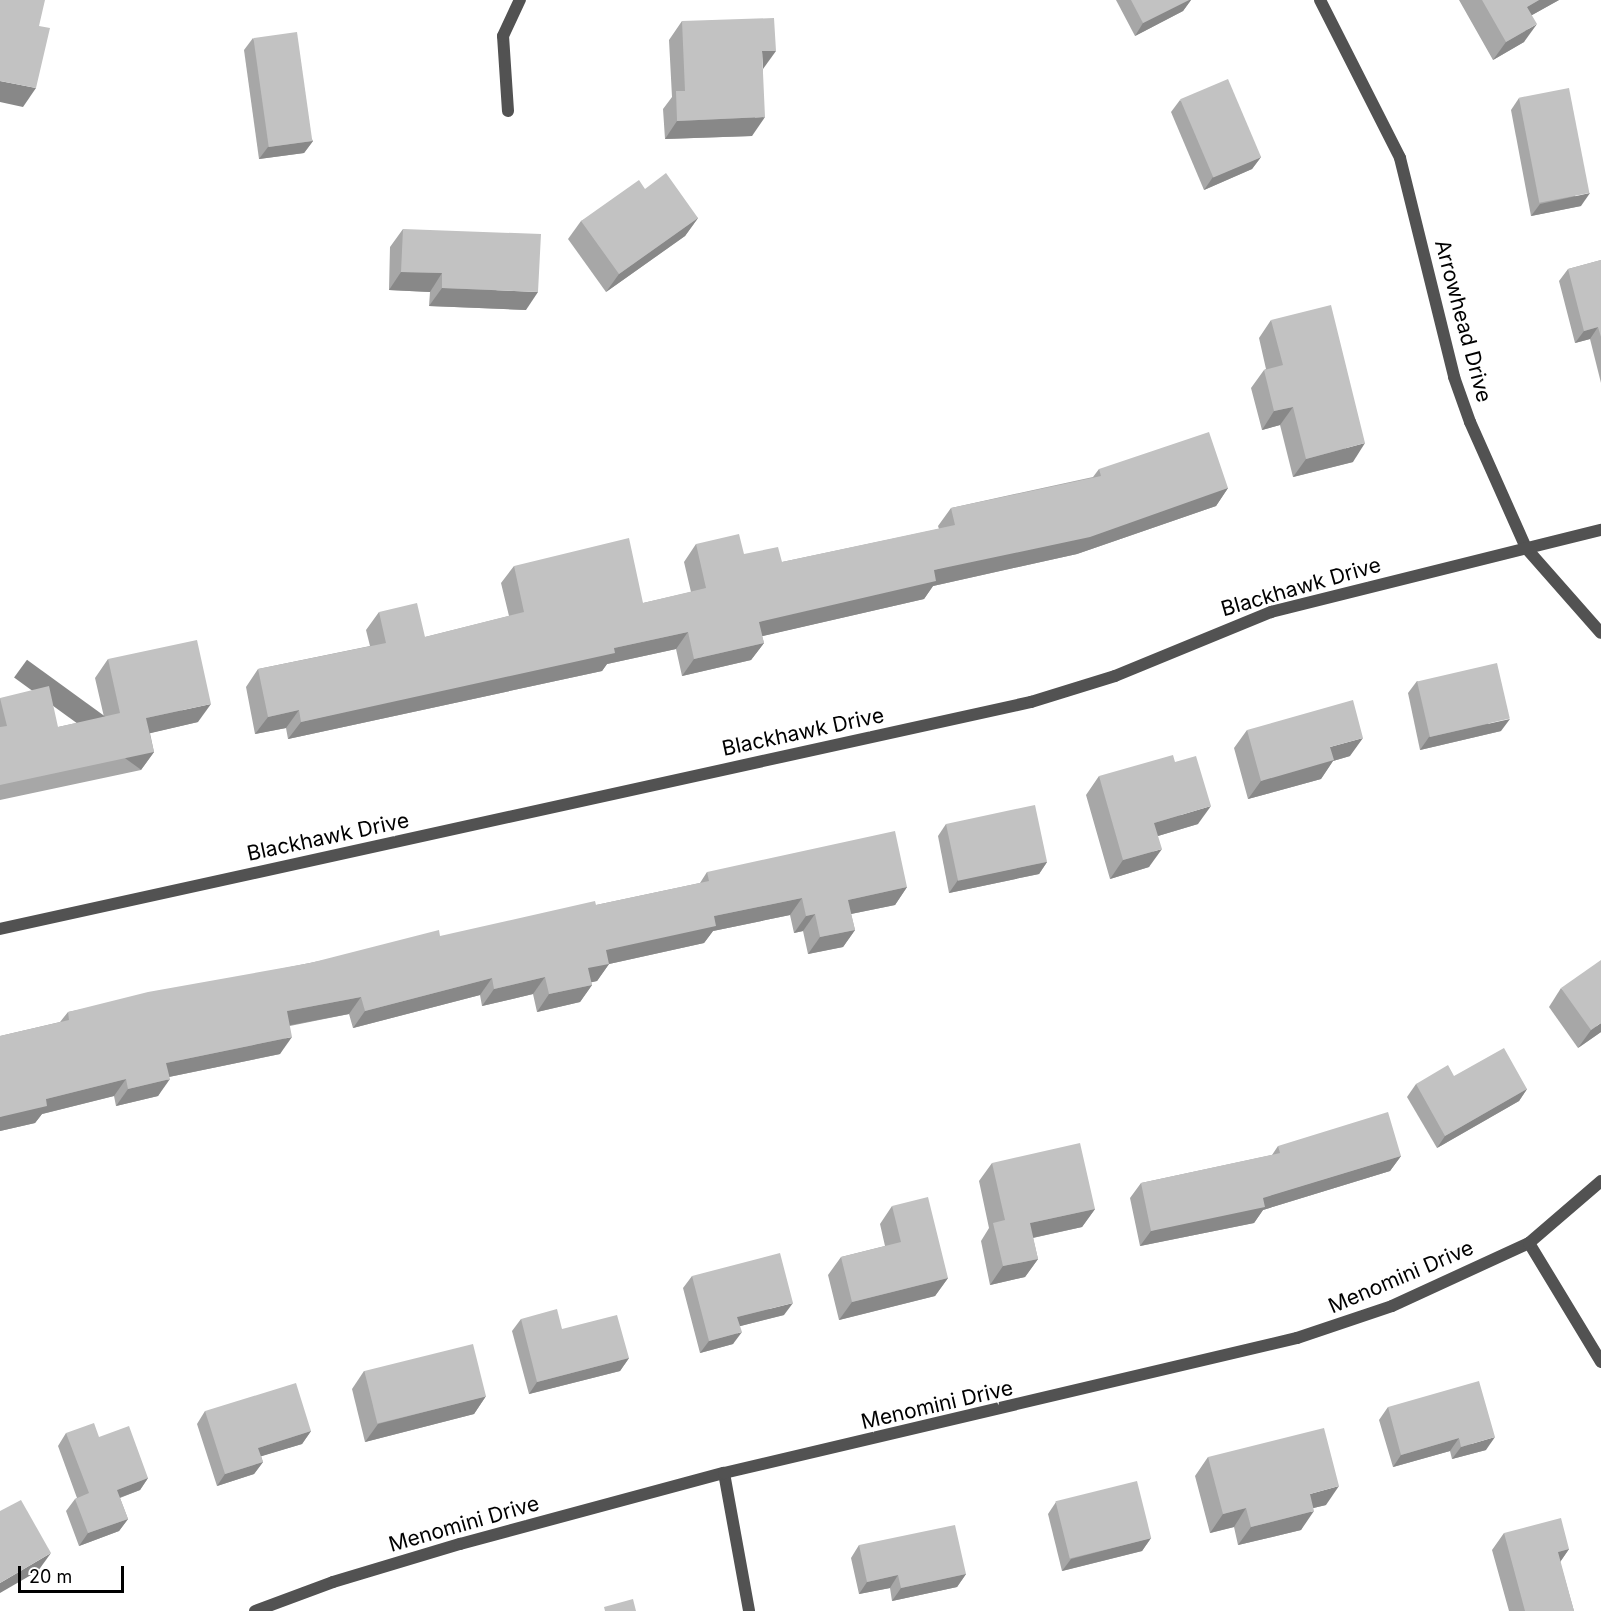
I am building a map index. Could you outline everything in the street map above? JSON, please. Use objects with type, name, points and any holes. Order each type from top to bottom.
[{"type":"street","points":[[508,111],[503,36],[508,18],[520,0]]},
{"type":"street","name":"Arrowhead Drive","points":[[1320,0],[1400,158],[1454,377],[1526,548],[1601,633]]},
{"type":"street","name":"Blackhawk Drive","points":[[0,929],[1031,702],[1115,676],[1271,612],[1601,530]]},
{"type":"street","name":"Menomini Drive","points":[[255,1611],[333,1582],[460,1544],[724,1473],[1297,1338],[1392,1306],[1529,1243],[1601,1182]]},
{"type":"street","points":[[1529,1243],[1601,1362]]},
{"type":"street","points":[[724,1473],[749,1611]]},
{"type":"building","points":[[0,0],[45,0],[39,26],[50,28],[36,88],[0,81]]},
{"type":"building","points":[[1131,0],[1189,0],[1143,23]]},
{"type":"building","points":[[1482,0],[1539,0],[1527,7],[1537,24],[1506,42]]},
{"type":"building","points":[[774,18],[776,51],[762,51],[765,117],[677,121],[676,91],[685,91],[682,21]]},
{"type":"building","points":[[297,32],[312,141],[269,147],[253,38]]},
{"type":"building","points":[[1228,79],[1261,157],[1213,178],[1180,99]]},
{"type":"building","points":[[1569,88],[1589,193],[1539,203],[1519,98]]},
{"type":"building","points":[[666,173],[698,218],[619,274],[581,221],[639,180],[645,189]]},
{"type":"building","points":[[403,229],[541,234],[538,292],[442,288],[442,273],[401,272]]},
{"type":"building","points":[[1601,260],[1601,337],[1598,327],[1584,331],[1568,269]]},
{"type":"building","points":[[1331,305],[1365,443],[1306,459],[1293,407],[1274,411],[1264,370],[1283,365],[1271,320]]},
{"type":"building","points":[[1209,432],[1228,488],[1090,537],[934,570],[936,581],[759,622],[764,643],[694,659],[688,632],[614,648],[615,653],[301,722],[299,710],[268,717],[258,669],[386,643],[379,612],[417,603],[425,637],[524,612],[514,566],[629,538],[643,603],[706,588],[696,544],[739,534],[744,554],[778,547],[782,562],[955,525],[951,508],[1101,476],[1099,469]]},
{"type":"building","points":[[197,640],[211,704],[146,718],[154,752],[0,785],[0,727],[7,726],[0,698],[49,686],[58,727],[120,713],[108,659]]},
{"type":"building","points":[[1497,663],[1510,719],[1430,737],[1417,681]]},
{"type":"building","points":[[1353,700],[1363,738],[1330,747],[1334,760],[1261,781],[1247,730]]},
{"type":"building","points":[[1173,755],[1175,762],[1196,756],[1211,806],[1154,823],[1162,849],[1123,860],[1099,776]]},
{"type":"building","points":[[1035,805],[1047,862],[958,881],[946,824]]},
{"type":"building","points":[[895,831],[907,887],[848,900],[855,930],[820,937],[815,914],[806,916],[802,898],[714,916],[716,926],[606,950],[609,964],[588,968],[592,985],[549,994],[545,977],[494,989],[492,978],[365,1011],[361,997],[287,1011],[292,1037],[166,1063],[170,1079],[128,1089],[126,1079],[46,1099],[47,1106],[0,1117],[0,1036],[69,1020],[68,1012],[148,992],[310,963],[439,930],[440,936],[595,901],[596,905],[709,881],[707,872]]},
{"type":"building","points":[[1601,960],[1601,1023],[1591,1030],[1561,988]]},
{"type":"building","points":[[1504,1048],[1527,1089],[1445,1136],[1416,1084],[1448,1065],[1454,1076]]},
{"type":"building","points":[[1388,1112],[1401,1156],[1263,1198],[1265,1207],[1151,1231],[1141,1183],[1280,1153],[1278,1146]]},
{"type":"building","points":[[1080,1143],[1095,1209],[1030,1223],[1038,1259],[1003,1266],[993,1223],[1005,1220],[992,1163]]},
{"type":"building","points":[[928,1197],[948,1278],[852,1302],[841,1257],[901,1242],[892,1206]]},
{"type":"building","points":[[780,1253],[793,1303],[737,1317],[742,1332],[709,1341],[692,1276]]},
{"type":"building","points":[[557,1309],[562,1329],[617,1315],[629,1358],[537,1382],[521,1319]]},
{"type":"building","points":[[473,1344],[486,1396],[377,1423],[364,1371]]},
{"type":"building","points":[[1479,1381],[1495,1437],[1461,1447],[1459,1438],[1401,1455],[1388,1407]]},
{"type":"building","points":[[296,1383],[311,1431],[258,1448],[263,1462],[225,1474],[205,1411]]},
{"type":"building","points":[[94,1423],[99,1437],[129,1426],[148,1478],[117,1490],[128,1519],[88,1533],[75,1499],[89,1493],[66,1433]]},
{"type":"building","points":[[1324,1428],[1339,1486],[1310,1494],[1314,1511],[1251,1527],[1246,1508],[1223,1514],[1208,1457]]},
{"type":"building","points":[[1137,1481],[1151,1538],[1070,1559],[1055,1501]]},
{"type":"building","points":[[21,1500],[51,1553],[0,1583],[0,1511]]},
{"type":"building","points":[[1561,1518],[1569,1549],[1558,1552],[1574,1611],[1525,1611],[1504,1533]]},
{"type":"building","points":[[955,1525],[966,1574],[901,1588],[898,1575],[867,1582],[859,1545]]},
{"type":"building","points":[[633,1599],[636,1611],[605,1611],[604,1607]]}]
